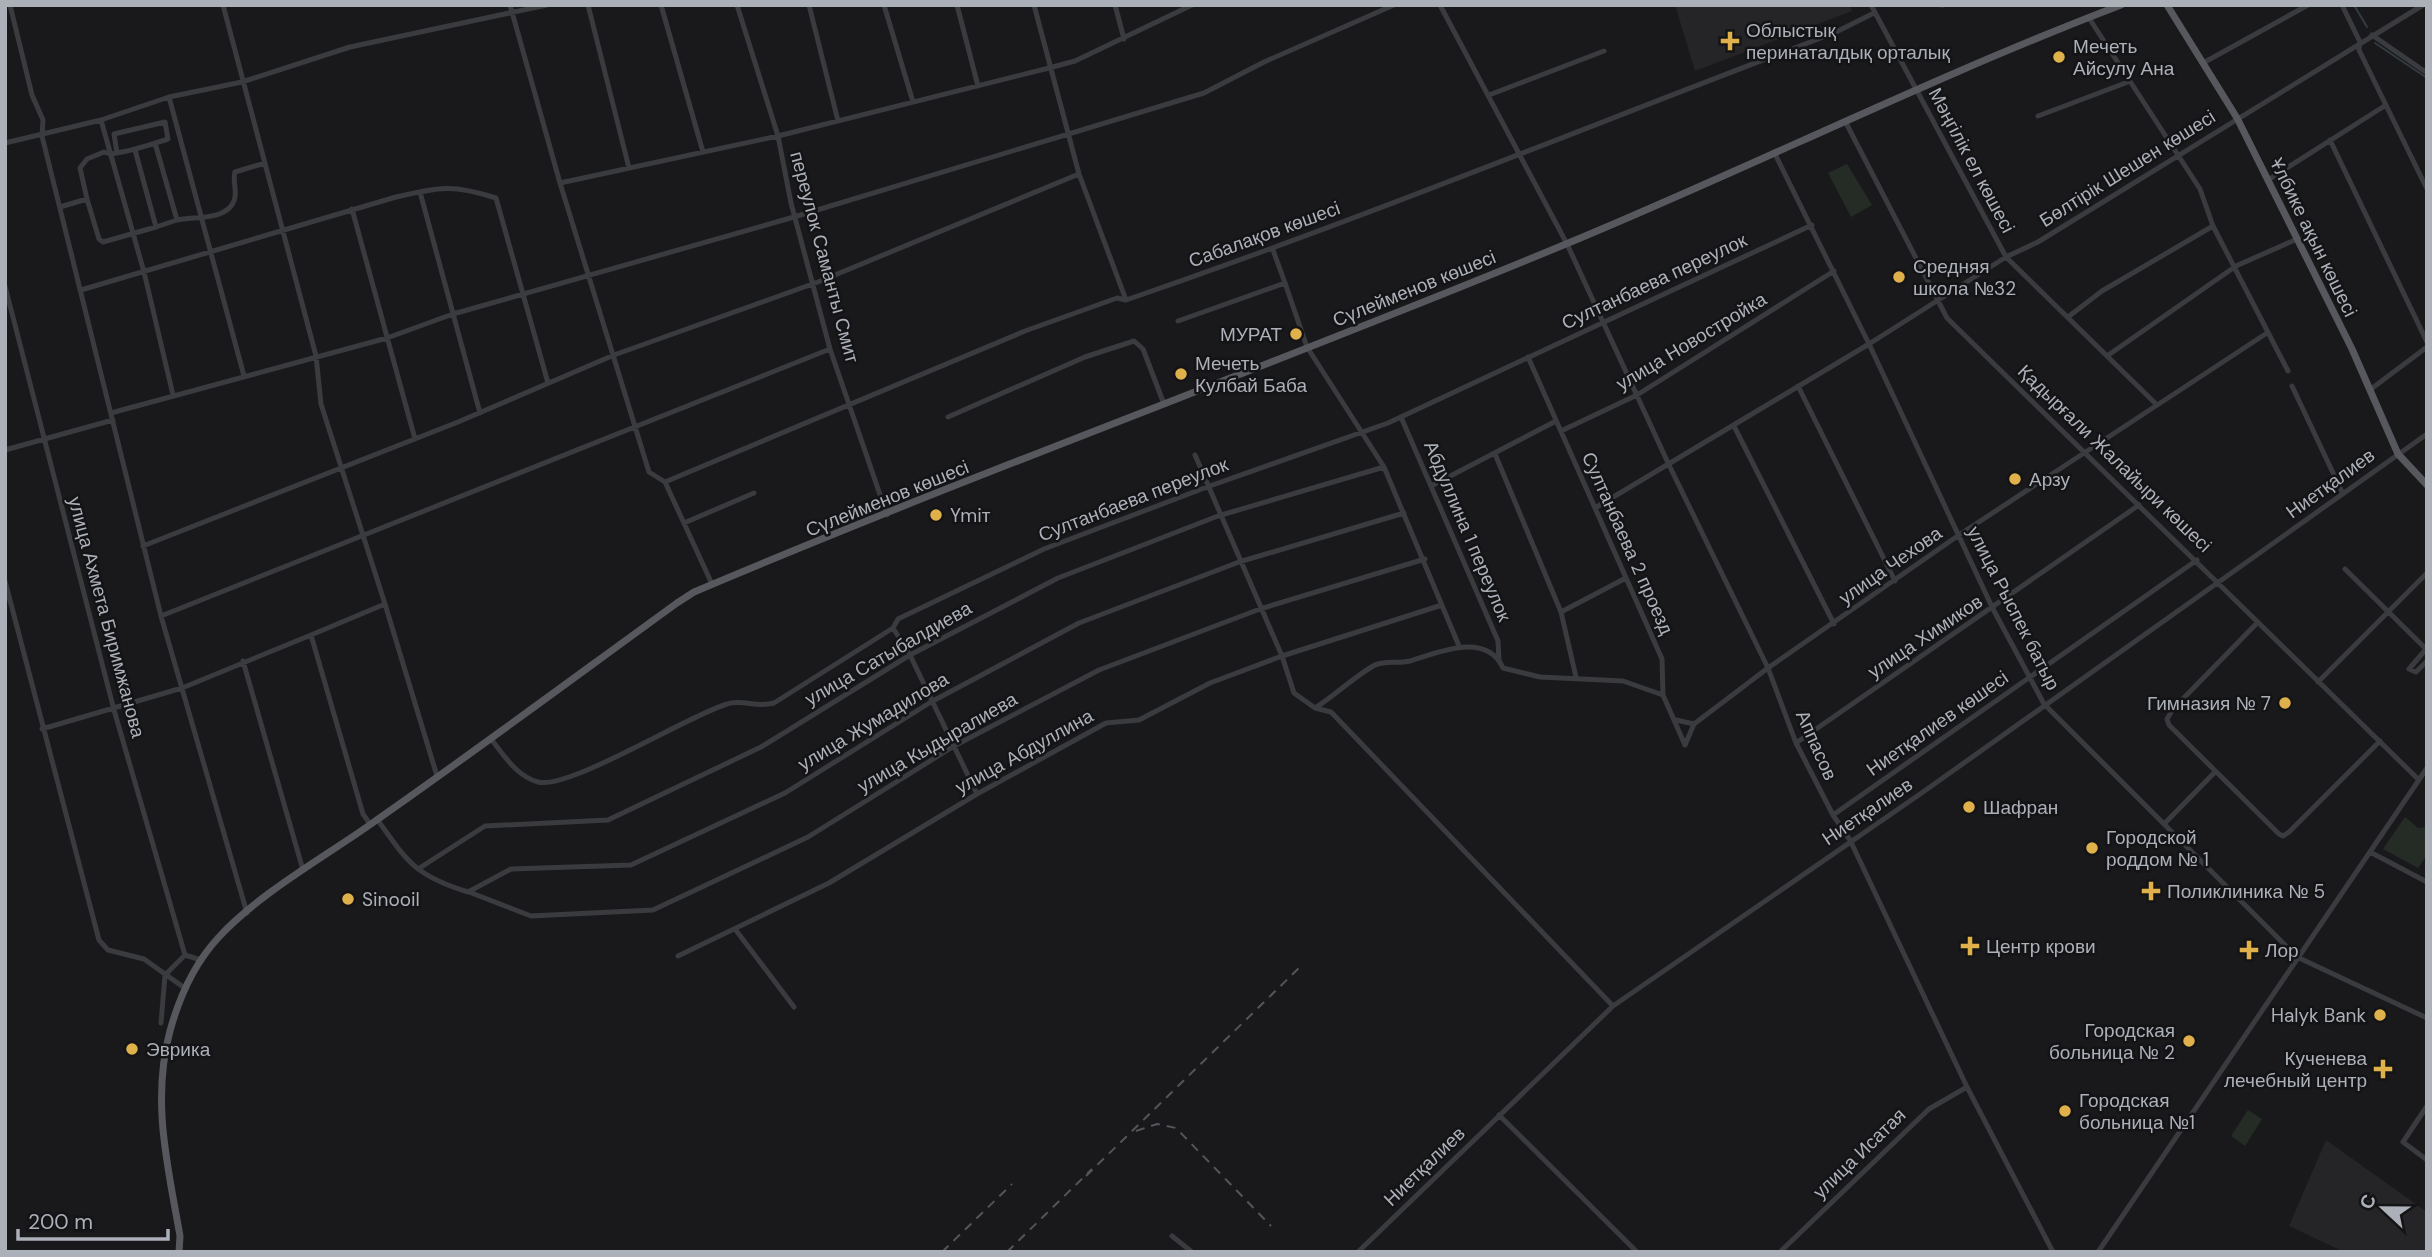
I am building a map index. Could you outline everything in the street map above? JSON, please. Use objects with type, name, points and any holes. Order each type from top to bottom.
[{"type":"main road","name":"Сүлейменов көшесі","points":[[179,1252],[180,1236],[162,1134],[159,1090],[170,1030],[201,960],[221,935],[303,870],[491,739],[677,603],[712,584],[1567,244],[1915,88],[2120,5]]},
{"type":"main road","name":"Ұлбике ақын көшесі","points":[[2166,5],[2237,118],[2371,389],[2398,454],[2427,485]]},
{"type":"street","points":[[10,5],[32,94],[43,120],[42,136],[82,290],[142,546],[247,913]]},
{"type":"street","points":[[223,5],[316,356],[321,404],[437,776]]},
{"type":"street","points":[[510,5],[560,183],[649,472],[665,482],[712,584]]},
{"type":"street","points":[[5,144],[101,120],[169,97],[242,82],[350,47],[513,15],[547,5]]},
{"type":"street","points":[[588,5],[629,168]]},
{"type":"street","points":[[661,5],[703,152]]},
{"type":"street","name":"переулок Саманты Смит","points":[[737,5],[778,136],[794,217],[830,349],[887,515]]},
{"type":"street","points":[[808,5],[838,121]]},
{"type":"street","points":[[884,5],[913,102]]},
{"type":"street","points":[[957,5],[978,86]]},
{"type":"street","points":[[1034,5],[1079,174],[1126,300]]},
{"type":"street","points":[[1115,5],[1124,38]]},
{"type":"street","points":[[111,413],[387,338],[453,314],[794,217],[1204,93],[1264,62],[1394,5]]},
{"type":"street","name":"Аппасов","points":[[1440,5],[1605,321],[1669,465],[1768,668],[1796,743],[1833,815],[1850,840],[1968,1087],[2053,1252]]},
{"type":"street","name":"Мәңгілік ел көшесі","points":[[1871,5],[2006,257],[2156,404]]},
{"type":"street","points":[[2203,63],[2308,5]]},
{"type":"street","points":[[2342,5],[2360,42],[2359,50],[2427,189]]},
{"type":"street","name":"Бөлтірік Шешен көшесі","points":[[1595,508],[1869,344],[2006,257],[2038,242],[2423,5]]},
{"type":"street","points":[[560,183],[778,136],[1075,61],[1191,6]]},
{"type":"street","name":"Сабалақов көшесі","points":[[665,482],[850,407],[1024,331],[1117,298],[1126,300],[1273,250],[1834,33],[1874,13]]},
{"type":"street","points":[[2089,18],[2128,82],[2200,189],[2213,226],[2288,371]]},
{"type":"street","points":[[2372,35],[2427,73]]},
{"type":"street","points":[[1489,95],[1571,61],[1604,51]]},
{"type":"street","points":[[2038,116],[2128,82]]},
{"type":"street","points":[[169,97],[244,376]]},
{"type":"street","points":[[2268,180],[2386,105]]},
{"type":"street","points":[[101,120],[113,154],[144,272],[173,395]]},
{"type":"street","name":"Қадырғали Жалайыри көшесі","points":[[1844,120],[1947,318],[2084,454],[2218,580],[2419,780]]},
{"type":"street","points":[[113,154],[114,134],[120,131],[162,121],[169,138]]},
{"type":"street","points":[[179,135],[135,150],[113,154],[104,152],[87,159],[79,168],[99,239],[109,242],[177,220],[227,210],[234,201],[235,172],[265,163]]},
{"type":"street","points":[[2330,141],[2427,345],[2371,389]]},
{"type":"street","points":[[155,143],[177,220]]},
{"type":"street","points":[[135,150],[156,227]]},
{"type":"street","name":"улица Рыспек батыр","points":[[1774,152],[1869,344],[1993,610],[2044,704],[2297,957],[2427,1018]]},
{"type":"street","points":[[142,546],[480,413],[614,355],[813,284],[1079,174]]},
{"type":"street","points":[[82,290],[213,253],[352,209],[420,191],[442,187],[465,188],[496,198],[548,383]]},
{"type":"street","points":[[420,191],[480,413]]},
{"type":"street","points":[[60,207],[87,199]]},
{"type":"street","points":[[352,209],[415,439]]},
{"type":"street","name":"Султанбаева переулок","points":[[491,739],[522,774],[539,782],[558,780],[585,772],[659,733],[729,702],[762,707],[774,703],[893,628],[898,619],[1044,549],[1207,487],[1364,433],[1812,225]]},
{"type":"street","points":[[2068,317],[2102,291],[2213,226]]},
{"type":"street","points":[[2107,356],[2235,266],[2297,239]]},
{"type":"street","points":[[1273,250],[1307,347],[1384,467],[1459,646]]},
{"type":"street","name":"улица Новостройка","points":[[1561,431],[1637,395],[1834,271]]},
{"type":"street","points":[[1178,321],[1285,283]]},
{"type":"street","name":"улица Ахмета Биримжанова","points":[[5,286],[114,709],[185,955]]},
{"type":"street","name":"улица Чехова","points":[[1685,745],[1694,724],[1768,668],[1959,535],[2267,333]]},
{"type":"street","points":[[948,417],[1074,362],[1134,341],[1143,349],[1164,404]]},
{"type":"street","points":[[161,616],[830,349]]},
{"type":"street","name":"Султанбаева 2 проезд","points":[[1528,357],[1661,659],[1663,695],[1685,745]]},
{"type":"street","points":[[1798,386],[1895,581]]},
{"type":"street","points":[[2292,386],[2343,494]]},
{"type":"street","name":"Абдуллина 1 переулок","points":[[1401,417],[1433,485],[1498,642],[1499,660]]},
{"type":"street","points":[[5,450],[113,420]]},
{"type":"street","points":[[1433,485],[1556,421]]},
{"type":"street","points":[[1734,426],[1834,624]]},
{"type":"street","name":"Ниетқалиев","points":[[1358,1252],[1613,1006],[1923,792],[2427,434]]},
{"type":"street","points":[[1495,454],[1561,612],[1576,677]]},
{"type":"street","points":[[1195,455],[1218,516],[1282,656],[1294,693],[1315,708],[1331,712],[1613,1006]]},
{"type":"street","name":"улица Сатыбалдиева","points":[[418,869],[485,826],[608,820],[761,747],[909,655],[1058,578],[1218,516],[1384,467]]},
{"type":"street","points":[[684,523],[754,493]]},
{"type":"street","name":"улица Химиков","points":[[1796,743],[1993,610],[2139,505]]},
{"type":"street","name":"улица Жумадилова","points":[[468,892],[511,869],[631,865],[785,793],[932,702],[1079,623],[1239,562],[1404,513]]},
{"type":"street","name":"улица Кыдыралиева","points":[[468,892],[531,916],[653,910],[808,837],[954,746],[1099,670],[1260,610],[1424,559]]},
{"type":"street","name":"Ниетқалиев көшесі","points":[[1833,815],[2197,560]]},
{"type":"street","points":[[2345,569],[2426,648],[2409,669],[2416,672],[2427,662]]},
{"type":"street","points":[[2318,682],[2427,573]]},
{"type":"street","points":[[1561,612],[1626,578]]},
{"type":"street","points":[[5,580],[99,940],[108,950],[144,959],[186,989]]},
{"type":"street","points":[[42,729],[182,688],[385,604]]},
{"type":"street","name":"улица Абдуллина","points":[[678,956],[829,883],[977,794],[1106,723],[1139,720],[1210,683],[1282,656],[1442,605]]},
{"type":"street","points":[[2258,622],[2173,709],[2167,719],[2169,725],[2215,772],[2283,836],[2381,741]]},
{"type":"street","points":[[893,628],[977,794]]},
{"type":"street","points":[[312,635],[363,814],[432,881],[468,892]]},
{"type":"street","points":[[1315,708],[1375,664],[1412,660],[1459,646],[1483,651],[1499,660],[1503,668],[1520,673],[1623,681],[1663,695]]},
{"type":"street","points":[[243,661],[303,870]]},
{"type":"street","points":[[1676,720],[1694,724]]},
{"type":"street","points":[[2098,1252],[2427,768]]},
{"type":"street","points":[[2164,824],[2215,772]]},
{"type":"street","points":[[2370,852],[2427,882]]},
{"type":"street","points":[[735,929],[794,1007]]},
{"type":"street","points":[[161,1023],[165,975],[185,955],[201,960]]},
{"type":"street","name":"улица Исатая","points":[[1780,1252],[1929,1109],[1968,1087]]},
{"type":"street","points":[[2427,1106],[2403,1142],[2427,1160]]},
{"type":"street","points":[[1499,1115],[1637,1252]]},
{"type":"street","points":[[1172,1236],[1192,1252]]},
{"type":"shaded area","name":"Облыстық перинаталдық орталық","points":[[1675,5],[1850,5],[1852,11],[1695,71]]},
{"type":"shaded area","points":[[1847,164],[1872,205],[1851,217],[1828,173]]},
{"type":"shaded area","points":[[2405,817],[2418,828],[2427,827],[2427,855],[2418,868],[2383,849]]},
{"type":"shaded area","points":[[2248,1110],[2262,1119],[2245,1146],[2231,1136]]},
{"type":"shaded area","points":[[2326,1140],[2427,1212],[2427,1252],[2344,1252],[2289,1226]]},
{"type":"waterway","points":[[2354,5],[2367,27]]},
{"type":"waterway","points":[[2375,43],[2427,78]]},
{"type":"railway","points":[[1086,1176],[1302,965]]},
{"type":"railway","points":[[1136,1131],[1157,1124],[1176,1128],[1271,1226]]},
{"type":"railway","points":[[1007,1252],[1092,1169]]},
{"type":"railway","points":[[942,1252],[1012,1184]]},
{"type":"place","name":"Облыстық перинаталдық орталық","points":[[1730,41]]},
{"type":"place","name":"Мечеть Айсулу Ана","points":[[2059,57]]},
{"type":"place","name":"Средняя школа №32","points":[[1899,277]]},
{"type":"place","name":"МУРАТ","points":[[1296,334]]},
{"type":"place","name":"Мечеть Кулбай Баба","points":[[1181,374]]},
{"type":"place","name":"Арзу","points":[[2015,479]]},
{"type":"place","name":"Ymiт","points":[[936,515]]},
{"type":"place","name":"Гимназия № 7","points":[[2285,703]]},
{"type":"place","name":"Шафран","points":[[1969,807]]},
{"type":"place","name":"Городской роддом № 1","points":[[2092,848]]},
{"type":"place","name":"Поликлиника № 5","points":[[2151,891]]},
{"type":"place","name":"Sinooil","points":[[348,899]]},
{"type":"place","name":"Центр крови","points":[[1970,946]]},
{"type":"place","name":"Лор","points":[[2249,950]]},
{"type":"place","name":"Halyk Bank","points":[[2380,1015]]},
{"type":"place","name":"Городская больница № 2","points":[[2189,1041]]},
{"type":"place","name":"Эврика","points":[[132,1049]]},
{"type":"place","name":"Кученева лечебный центр","points":[[2383,1069]]},
{"type":"place","name":"Городская больница №1","points":[[2065,1111]]}]
